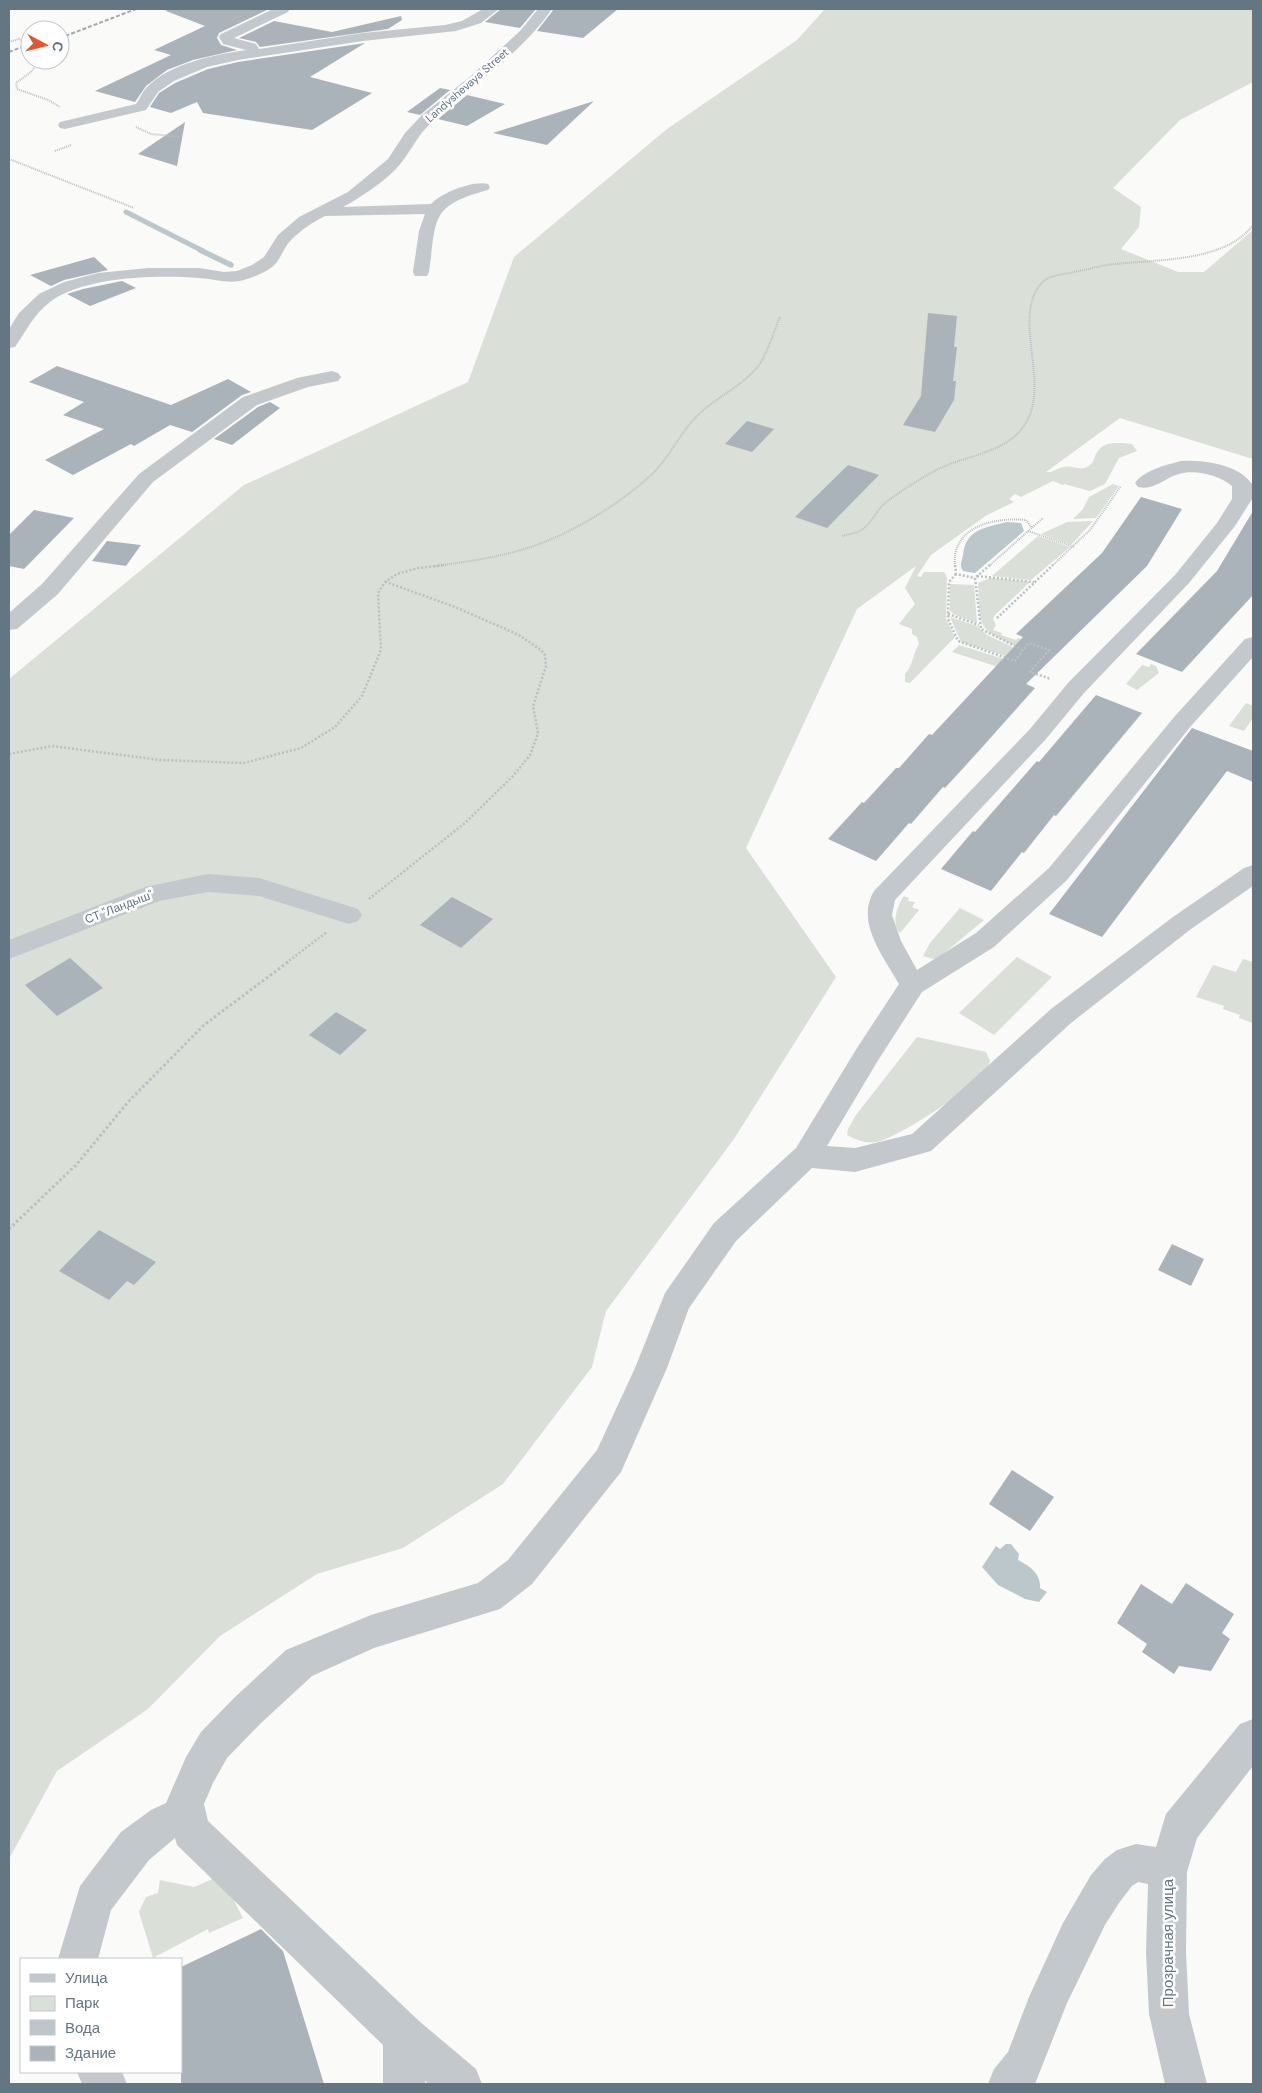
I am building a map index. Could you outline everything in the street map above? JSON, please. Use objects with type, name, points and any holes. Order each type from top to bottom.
[{"type":"street","points":[[254,52],[251,47],[228,41],[226,37],[283,9]]},
{"type":"street","points":[[65,126],[141,107],[148,94],[176,76],[210,60],[348,38],[442,28],[467,23],[492,9]]},
{"type":"street","name":"Landyshevaya Street","points":[[9,343],[25,317],[45,298],[70,286],[98,278],[148,273],[198,273],[224,277],[240,276],[258,269],[270,260],[284,238],[305,220],[354,195],[394,162],[410,136],[427,118],[477,78],[525,34],[545,9]]},
{"type":"street","points":[[422,272],[430,217],[435,208],[448,198],[482,187]]},
{"type":"street","points":[[318,212],[435,208]]},
{"type":"street","points":[[9,624],[50,589],[146,478],[250,401],[304,382],[332,378]]},
{"type":"street","points":[[913,985],[885,932],[879,915],[883,897],[1038,734],[1076,688],[1182,579],[1225,526],[1242,498],[1242,484],[1236,477],[1222,471],[1190,467],[1173,468],[1145,483]]},
{"type":"street","points":[[461,2084],[404,2036],[191,1831],[185,1804],[199,1770],[214,1745],[247,1711],[299,1663],[371,1632],[488,1597],[520,1572],[608,1461],[651,1368],[676,1302],[725,1232],[806,1156],[867,1055],[913,985],[985,940],[1058,874],[1183,721],[1253,644]]},
{"type":"street","points":[[806,1156],[855,1160],[921,1143],[1061,1016],[1182,923],[1253,874]]},
{"type":"street","name":"СТ \"Ландыш\"","points":[[9,950],[154,893],[208,883],[259,887],[349,915]]},
{"type":"street","name":"Прозрачная улица","points":[[1186,2084],[1169,2014],[1166,1952],[1168,1872],[1180,1828],[1225,1769],[1253,1737]]},
{"type":"street","points":[[78,1958],[94,1900],[136,1846],[164,1823],[188,1815]]},
{"type":"street","points":[[1009,2084],[1019,2076],[1037,2028],[1088,1916],[1107,1885],[1130,1864],[1148,1864],[1168,1872]]},
{"type":"street","points":[[404,2036],[404,2084]]},
{"type":"street","points":[[99,2073],[106,2084]]},
{"type":"path","points":[[32,70],[16,83],[17,89],[55,103],[60,107],[65,126]]},
{"type":"path","points":[[121,112],[138,130],[154,135],[180,137]]},
{"type":"path","points":[[9,159],[134,208]]},
{"type":"path","points":[[842,536],[862,530],[885,503],[942,467],[996,448],[1012,440],[1019,433],[1028,420],[1036,393],[1029,315],[1032,297],[1048,278],[1107,265],[1188,258],[1226,245],[1247,232],[1253,225]]},
{"type":"path","points":[[9,754],[52,746],[160,760],[244,763],[301,748],[335,727],[362,696],[381,650],[378,593],[385,582],[397,574],[418,568],[469,562],[525,549],[557,536],[621,501],[652,474],[673,450],[684,430],[698,414],[735,388],[759,365],[780,317]]},
{"type":"path","points":[[997,618],[1074,546],[1094,524],[1120,486],[1145,483]]},
{"type":"path","points":[[956,574],[954,567],[958,541],[968,531],[995,519],[1012,517],[1026,520],[1032,528]]},
{"type":"path","points":[[976,577],[1043,518]]},
{"type":"path","points":[[1028,531],[1074,546]]},
{"type":"path","points":[[956,574],[1035,582]]},
{"type":"path","points":[[956,574],[948,582],[948,619],[958,641],[962,644],[1016,661],[1029,643],[1049,650],[1030,672],[1076,688]]},
{"type":"path","points":[[976,577],[980,626]]},
{"type":"path","points":[[948,614],[980,626],[987,633],[1023,650]]},
{"type":"green space","points":[[825,9],[1253,9],[1253,82],[1180,120],[1113,188],[1141,207],[1139,227],[1121,249],[1178,272],[1204,272],[1253,230],[1253,459],[1120,418],[1046,472],[1067,467],[1084,468],[1091,464],[1099,450],[1107,444],[1132,444],[1137,451],[1119,458],[1105,484],[1090,491],[1053,481],[1021,497],[1015,494],[1009,499],[1014,502],[987,515],[931,555],[917,576],[921,577],[924,572],[944,572],[947,577],[946,619],[955,637],[910,683],[905,682],[905,674],[910,667],[919,644],[917,637],[912,634],[912,629],[899,624],[915,604],[905,588],[916,566],[857,609],[746,848],[836,977],[734,1139],[606,1311],[592,1367],[503,1484],[403,1548],[317,1574],[220,1636],[148,1709],[57,1771],[9,1859],[9,679],[244,485],[468,382],[514,257],[667,129],[797,40]]},
{"type":"green space","points":[[1113,484],[1119,486],[1096,518],[1073,519],[1083,509],[1089,497]]},
{"type":"green space","points":[[1093,521],[1071,545],[1041,534],[1067,522]]},
{"type":"green space","points":[[1038,536],[1070,547],[1031,580],[992,576]]},
{"type":"green space","points":[[990,578],[1030,582],[993,619],[996,625],[993,630],[1016,640],[1018,638],[1024,640],[1021,648],[994,635],[983,625],[980,614],[978,583]]},
{"type":"green space","points":[[950,584],[974,585],[977,623],[955,615],[950,611]]},
{"type":"green space","points":[[950,617],[977,626],[987,635],[1019,650],[1015,659],[961,642]]},
{"type":"green space","points":[[959,645],[1004,659],[1023,675],[952,652]]},
{"type":"green space","points":[[1151,664],[1156,666],[1159,673],[1137,690],[1126,684],[1142,665],[1149,667]]},
{"type":"green space","points":[[1246,703],[1253,706],[1253,718],[1244,731],[1229,726]]},
{"type":"green space","points":[[904,896],[909,898],[908,901],[915,902],[912,907],[919,910],[900,933],[895,920],[899,904]]},
{"type":"green space","points":[[960,908],[984,920],[936,960],[923,956],[930,943]]},
{"type":"green space","points":[[1017,957],[1052,977],[994,1035],[959,1013]]},
{"type":"green space","points":[[1243,959],[1253,962],[1253,1023],[1239,1018],[1240,1015],[1223,1009],[1224,1006],[1196,997],[1213,965],[1236,972]]},
{"type":"green space","points":[[917,1037],[986,1052],[990,1061],[985,1072],[966,1089],[934,1112],[886,1139],[869,1142],[847,1135],[848,1129],[856,1115]]},
{"type":"green space","points":[[217,1877],[226,1885],[243,1918],[209,1933],[208,1929],[153,1958],[139,1912],[146,1897],[158,1893],[160,1880],[194,1887]]},
{"type":"water","points":[[1007,522],[1021,523],[1024,531],[975,573],[963,571],[961,565],[965,546],[972,535],[984,528]]},
{"type":"water","points":[[1006,1544],[1011,1544],[1019,1554],[1018,1560],[1034,1571],[1039,1578],[1040,1588],[1047,1592],[1039,1602],[1025,1599],[998,1585],[982,1567],[996,1546],[1000,1549]]},
{"type":"building","points":[[167,9],[269,9],[219,33],[217,38],[221,45],[237,50],[193,60],[167,70],[146,86],[135,102],[95,91],[171,55],[154,50],[205,26],[166,11]]},
{"type":"building","points":[[501,9],[536,9],[520,28],[485,22]]},
{"type":"building","points":[[554,9],[618,9],[583,38],[537,31]]},
{"type":"building","points":[[401,16],[402,20],[388,29],[260,47],[256,42],[239,38],[274,21],[332,32]]},
{"type":"building","points":[[365,43],[310,77],[372,93],[312,130],[203,113],[197,102],[171,113],[150,107],[159,93],[175,83],[208,69],[238,62]]},
{"type":"building","points":[[440,88],[450,90],[420,115],[407,112]]},
{"type":"building","points":[[467,95],[505,104],[467,126],[438,119]]},
{"type":"building","points":[[594,101],[547,145],[493,133]]},
{"type":"building","points":[[185,122],[177,166],[138,154]]},
{"type":"building","points":[[94,257],[108,270],[64,280],[51,286],[30,275]]},
{"type":"building","points":[[122,281],[136,288],[90,306],[67,294],[83,289]]},
{"type":"building","points":[[928,313],[957,316],[954,347],[957,347],[953,381],[956,381],[954,400],[935,432],[903,425],[921,396]]},
{"type":"building","points":[[57,366],[171,405],[228,379],[251,392],[242,395],[192,432],[170,425],[134,446],[131,444],[73,475],[45,460],[104,429],[63,415],[84,402],[29,382]]},
{"type":"building","points":[[270,402],[280,408],[232,445],[214,439],[258,407]]},
{"type":"building","points":[[747,421],[774,429],[752,452],[725,444]]},
{"type":"building","points":[[848,465],[879,475],[827,528],[795,517]]},
{"type":"building","points":[[1141,497],[1182,509],[1147,566],[1026,684],[1035,688],[945,788],[943,787],[876,861],[828,839],[896,768],[899,768],[929,734],[932,735],[1023,637],[1016,634],[1102,553]]},
{"type":"building","points":[[34,510],[74,518],[24,569],[9,566],[9,535]]},
{"type":"building","points":[[1253,511],[1253,595],[1182,672],[1136,654],[1217,571]]},
{"type":"building","points":[[107,541],[141,545],[126,566],[92,561]]},
{"type":"building","points":[[1096,695],[1142,713],[1056,816],[1054,815],[1024,853],[1022,852],[991,891],[941,869],[1037,761],[1039,762]]},
{"type":"building","points":[[1192,728],[1253,751],[1253,782],[1227,771],[1102,937],[1049,914]]},
{"type":"building","points":[[452,897],[493,919],[461,948],[420,925]]},
{"type":"building","points":[[70,958],[103,988],[57,1016],[25,985]]},
{"type":"building","points":[[336,1012],[367,1030],[340,1055],[309,1035]]},
{"type":"building","points":[[99,1230],[156,1262],[134,1285],[127,1281],[109,1300],[59,1271]]},
{"type":"building","points":[[1172,1244],[1204,1259],[1191,1286],[1158,1270]]},
{"type":"building","points":[[1012,1470],[1054,1497],[1030,1531],[989,1504]]},
{"type":"building","points":[[1186,1583],[1234,1614],[1222,1633],[1230,1639],[1211,1671],[1179,1666],[1174,1674],[1142,1652],[1147,1644],[1117,1623],[1141,1584],[1172,1604]]},
{"type":"building","points":[[261,1929],[283,1951],[324,2084],[181,2084],[182,1967]]},
{"type":"waterway","points":[[126,212],[203,251]]},
{"type":"waterway","points":[[200,250],[231,265]]},
{"type":"railway","points":[[70,34],[136,9]]},
{"type":"railway","points":[[9,52],[20,48]]}]
